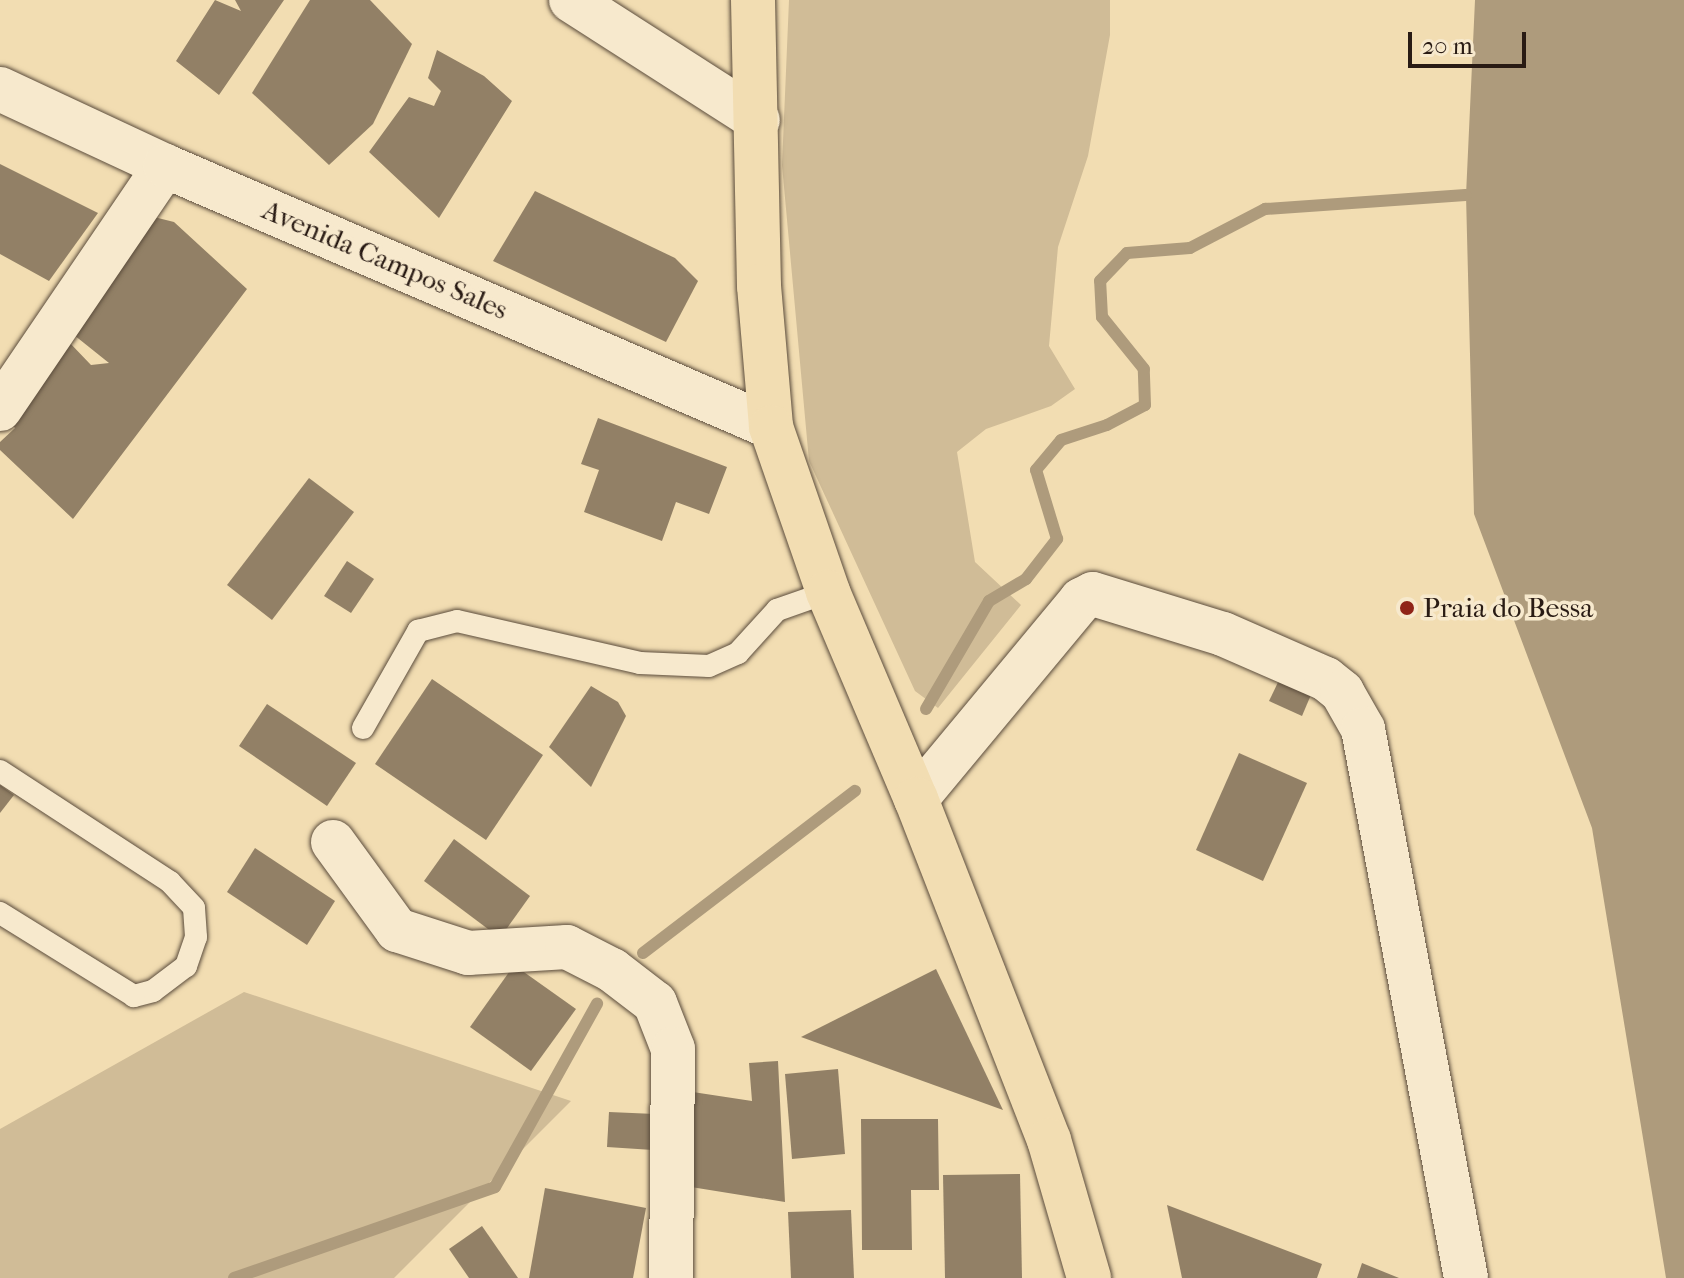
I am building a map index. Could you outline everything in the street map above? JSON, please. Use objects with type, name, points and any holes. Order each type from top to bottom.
[{"type":"main road","points":[[753,0],[758,120],[759,286],[771,427],[828,592],[916,799],[1049,1140],[1089,1278]]},
{"type":"street","points":[[571,0],[758,120]]},
{"type":"street","name":"Avenida Campos Sales","points":[[0,89],[165,166],[771,427]]},
{"type":"street","points":[[0,409],[165,166]]},
{"type":"street","points":[[916,799],[1081,600],[1093,594],[1223,634],[1326,679],[1342,692],[1363,729],[1466,1278]]},
{"type":"street","points":[[333,842],[397,930],[468,953],[567,947],[612,970],[655,1003],[673,1049],[671,1278]]},
{"type":"lane","points":[[363,728],[418,631],[457,621],[640,663],[709,666],[738,653],[777,610],[828,592]]},
{"type":"lane","points":[[0,771],[170,882],[194,908],[196,937],[186,966],[153,991],[134,996],[0,913]]},
{"type":"shaded area","points":[[789,0],[1110,0],[1110,35],[1088,156],[1058,247],[1049,346],[1075,389],[1051,406],[986,429],[957,452],[975,562],[1021,605],[938,708],[915,691],[809,461],[782,165]]},
{"type":"shaded area","points":[[1475,0],[1684,0],[1684,1278],[1666,1278],[1592,828],[1474,514],[1466,195]]},
{"type":"shaded area","points":[[244,992],[571,1101],[394,1278],[0,1278],[0,1129]]},
{"type":"building","points":[[215,0],[241,11],[235,0],[284,0],[219,95],[176,61]]},
{"type":"building","points":[[310,0],[370,0],[412,44],[373,124],[329,165],[252,93]]},
{"type":"building","points":[[437,50],[484,76],[512,101],[439,218],[369,152],[409,97],[434,106],[441,91],[428,78]]},
{"type":"building","points":[[0,164],[98,213],[49,281],[0,254]]},
{"type":"building","points":[[535,191],[675,258],[698,281],[666,342],[493,261]]},
{"type":"building","points":[[154,217],[174,222],[247,289],[73,519],[0,450],[0,442],[15,428],[9,421],[68,341],[91,365],[109,363],[59,323]]},
{"type":"building","points":[[598,418],[727,467],[709,514],[676,502],[662,541],[584,512],[599,470],[581,464]]},
{"type":"building","points":[[309,478],[354,512],[272,620],[227,585]]},
{"type":"building","points":[[347,561],[374,579],[351,613],[324,596]]},
{"type":"building","points":[[1281,676],[1313,690],[1302,716],[1269,701]]},
{"type":"building","points":[[432,679],[543,755],[486,840],[375,764]]},
{"type":"building","points":[[591,686],[618,702],[626,716],[591,787],[549,747]]},
{"type":"building","points":[[267,704],[356,763],[327,806],[239,746]]},
{"type":"building","points":[[1239,753],[1307,783],[1263,881],[1196,850]]},
{"type":"building","points":[[0,785],[14,795],[0,813]]},
{"type":"building","points":[[454,839],[530,896],[500,938],[424,881]]},
{"type":"building","points":[[255,848],[335,901],[307,945],[227,892]]},
{"type":"building","points":[[514,965],[576,1009],[531,1071],[470,1027]]},
{"type":"building","points":[[936,969],[1003,1110],[801,1037]]},
{"type":"building","points":[[778,1061],[785,1202],[691,1187],[673,1089],[752,1101],[749,1063]]},
{"type":"building","points":[[838,1069],[845,1154],[792,1159],[785,1074]]},
{"type":"building","points":[[609,1112],[655,1114],[653,1150],[607,1147]]},
{"type":"building","points":[[861,1119],[938,1119],[939,1190],[911,1190],[912,1250],[862,1250]]},
{"type":"building","points":[[1020,1174],[1022,1278],[945,1278],[943,1175]]},
{"type":"building","points":[[545,1188],[646,1208],[633,1278],[529,1278]]},
{"type":"building","points":[[1167,1205],[1322,1264],[1317,1278],[1182,1278]]},
{"type":"building","points":[[851,1210],[854,1278],[791,1278],[788,1212]]},
{"type":"building","points":[[482,1226],[518,1278],[469,1278],[449,1249]]},
{"type":"building","points":[[1362,1263],[1399,1278],[1357,1278]]},
{"type":"waterway","points":[[926,709],[989,601],[1026,579],[1057,539],[1036,470],[1061,440],[1107,425],[1145,405],[1144,369],[1102,317],[1100,281],[1127,253],[1190,248],[1265,209],[1466,195]]},
{"type":"waterway","points":[[643,953],[855,791]]},
{"type":"waterway","points":[[234,1278],[495,1187],[597,1004]]},
{"type":"place","name":"Praia do Bessa","points":[[1407,608]]}]
